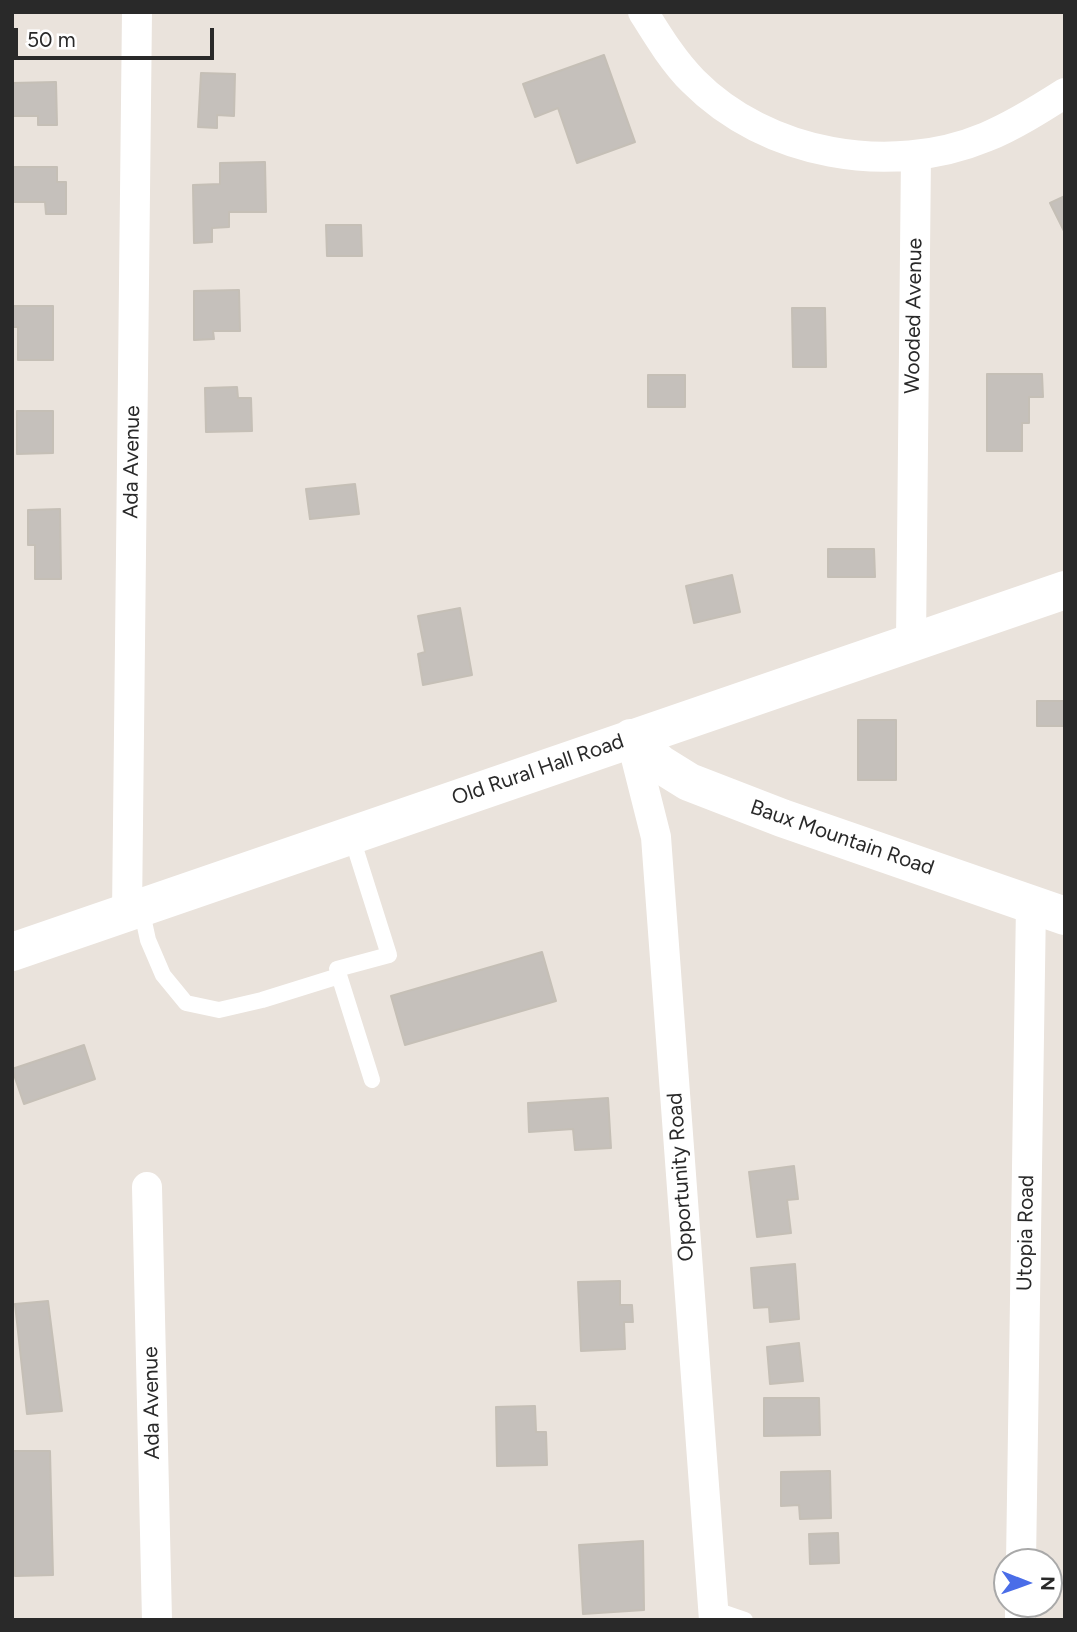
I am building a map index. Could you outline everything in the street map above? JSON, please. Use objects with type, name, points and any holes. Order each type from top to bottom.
[{"type":"main road","name":"Old Rural Hall Road","points":[[12,953],[1065,590]]},
{"type":"main road","name":"Baux Mountain Road","points":[[631,738],[660,764],[689,782],[782,818],[1048,910]]},
{"type":"street","name":"Ada Avenue","points":[[134,910],[137,12]]},
{"type":"street","points":[[643,12],[661,42],[691,80],[719,105],[750,124],[796,143],[830,153],[916,155],[964,145],[987,137],[1065,93]]},
{"type":"street","name":"Wooded Avenue","points":[[911,641],[916,155]]},
{"type":"street","name":"Opportunity Road","points":[[631,738],[656,837],[714,1615]]},
{"type":"street","name":"Utopia Road","points":[[1022,1548],[1048,910]]},
{"type":"street","name":"Ada Avenue","points":[[147,1187],[157,1620]]},
{"type":"lane","points":[[352,835],[389,955],[337,970],[372,1080]]},
{"type":"lane","points":[[134,910],[163,975],[186,1003],[219,1010],[262,1000],[339,976]]},
{"type":"lane","points":[[714,1615],[745,1620]]},
{"type":"building","points":[[604,55],[635,142],[577,163],[558,108],[535,117],[523,84]]},
{"type":"building","points":[[201,73],[235,74],[234,116],[217,115],[217,128],[198,127]]},
{"type":"building","points":[[56,82],[57,125],[38,125],[38,116],[12,116],[12,83]]},
{"type":"building","points":[[265,162],[266,212],[229,212],[229,227],[212,228],[212,242],[194,243],[193,185],[220,184],[220,163]]},
{"type":"building","points":[[12,167],[57,167],[57,182],[66,182],[66,214],[46,214],[45,202],[12,202]]},
{"type":"building","points":[[1065,196],[1065,233],[1050,203]]},
{"type":"building","points":[[326,225],[361,225],[362,256],[327,256]]},
{"type":"building","points":[[239,290],[240,331],[213,331],[214,339],[194,340],[194,291]]},
{"type":"building","points":[[12,306],[53,306],[53,360],[18,360],[18,327],[12,327]]},
{"type":"building","points":[[792,308],[825,308],[826,367],[793,367]]},
{"type":"building","points":[[987,374],[1042,374],[1043,397],[1029,397],[1029,423],[1022,423],[1022,451],[987,451]]},
{"type":"building","points":[[648,375],[685,375],[685,407],[648,407]]},
{"type":"building","points":[[237,387],[238,398],[251,398],[252,431],[206,432],[205,388]]},
{"type":"building","points":[[17,411],[53,411],[53,453],[17,454]]},
{"type":"building","points":[[355,484],[359,514],[310,519],[306,489]]},
{"type":"building","points":[[60,509],[61,579],[35,579],[35,545],[28,545],[28,510]]},
{"type":"building","points":[[828,549],[874,549],[875,577],[828,577]]},
{"type":"building","points":[[732,575],[740,612],[694,623],[686,586]]},
{"type":"building","points":[[460,608],[472,675],[423,685],[418,654],[425,652],[418,616]]},
{"type":"building","points":[[1037,701],[1065,701],[1065,726],[1037,726]]},
{"type":"building","points":[[858,720],[896,720],[896,780],[858,780]]},
{"type":"building","points":[[542,952],[556,1001],[405,1045],[391,996]]},
{"type":"building","points":[[84,1045],[95,1079],[24,1104],[12,1069]]},
{"type":"building","points":[[608,1098],[611,1148],[575,1150],[573,1129],[529,1132],[528,1103]]},
{"type":"building","points":[[794,1166],[798,1199],[787,1200],[791,1233],[757,1237],[749,1172]]},
{"type":"building","points":[[795,1264],[799,1319],[770,1322],[769,1307],[754,1308],[751,1268]]},
{"type":"building","points":[[620,1281],[620,1305],[632,1305],[633,1322],[624,1322],[625,1349],[581,1351],[578,1282]]},
{"type":"building","points":[[48,1301],[62,1411],[27,1414],[15,1304]]},
{"type":"building","points":[[799,1343],[803,1381],[770,1384],[767,1347]]},
{"type":"building","points":[[764,1398],[819,1398],[820,1435],[764,1436]]},
{"type":"building","points":[[535,1406],[536,1432],[546,1432],[547,1465],[497,1466],[496,1407]]},
{"type":"building","points":[[13,1451],[50,1451],[53,1575],[15,1576]]},
{"type":"building","points":[[830,1471],[831,1518],[800,1519],[799,1505],[781,1506],[781,1472]]},
{"type":"building","points":[[838,1533],[839,1563],[810,1564],[809,1534]]},
{"type":"building","points":[[643,1541],[644,1610],[583,1614],[579,1545]]}]
